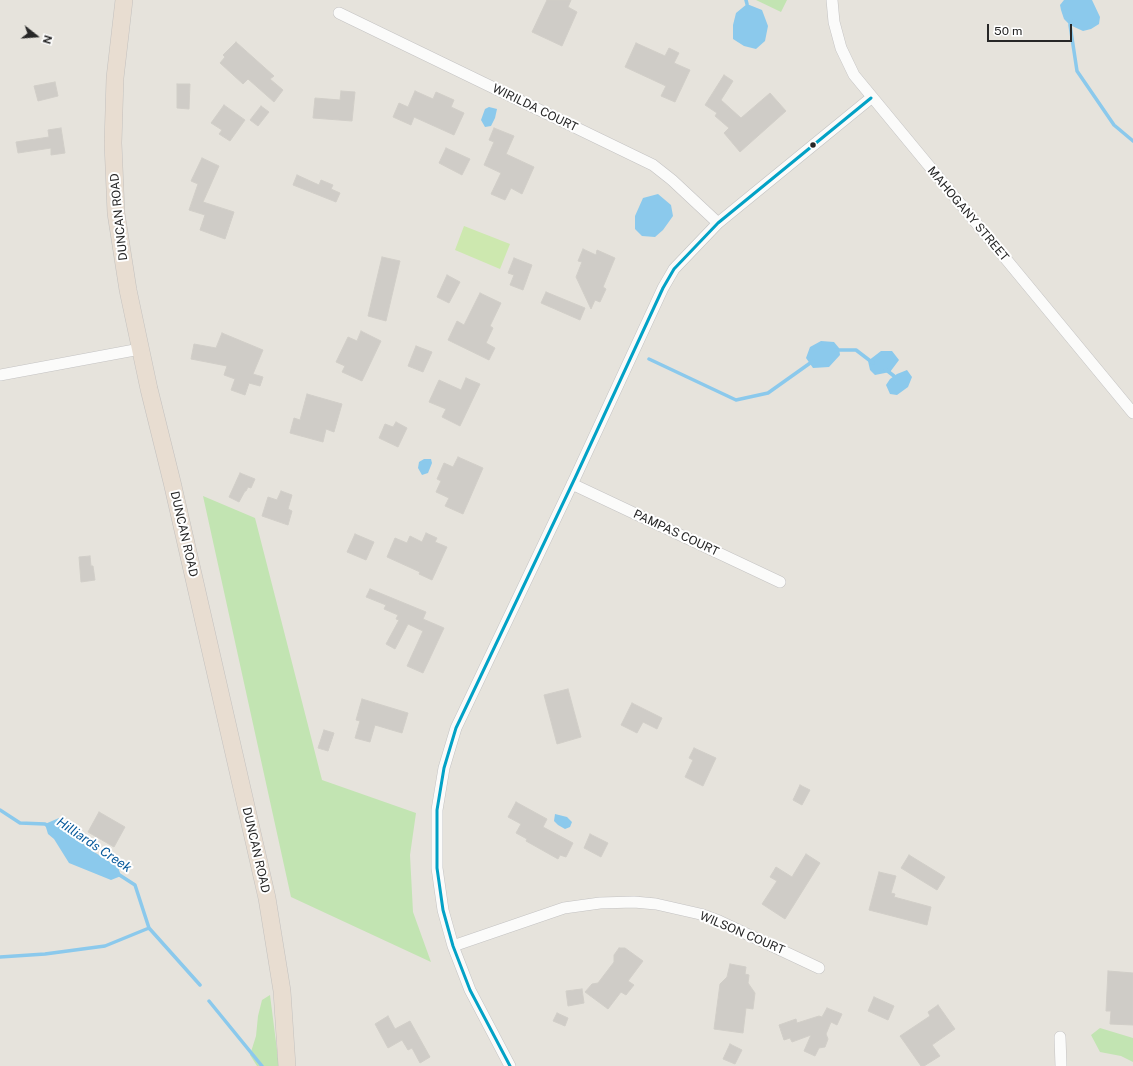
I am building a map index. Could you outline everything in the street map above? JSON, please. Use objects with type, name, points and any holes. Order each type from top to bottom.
[{"type":"highway","name":"DUNCAN ROAD","points":[[124,0],[115,78],[113,143],[115,197],[128,290],[140,349],[172,482],[267,898],[282,992],[287,1066]]},
{"type":"street","name":"MAHOGANY STREET","points":[[832,0],[834,22],[841,48],[854,75],[871,98],[1133,413]]},
{"type":"street","name":"WIRILDA COURT","points":[[339,12],[653,166],[672,180],[718,223]]},
{"type":"street","points":[[510,1066],[470,990],[453,946],[443,910],[436,868],[437,810],[444,768],[459,721],[572,484],[663,288],[674,269],[718,223],[871,98]]},
{"type":"street","points":[[0,375],[140,349]]},
{"type":"street","name":"PAMPAS COURT","points":[[572,484],[780,582]]},
{"type":"street","name":"WILSON COURT","points":[[453,946],[564,908],[600,903],[634,902],[656,904],[700,914],[719,921],[819,968]]},
{"type":"street","points":[[1060,1037],[1061,1066]]},
{"type":"green space","points":[[756,0],[787,0],[781,12]]},
{"type":"green space","points":[[464,226],[510,244],[500,269],[455,250]]},
{"type":"green space","points":[[203,496],[255,518],[322,780],[416,813],[410,855],[413,912],[431,962],[291,897]]},
{"type":"green space","points":[[270,995],[279,1066],[257,1066],[250,1055],[256,1036],[258,1016],[262,1000]]},
{"type":"green space","points":[[1100,1028],[1133,1038],[1133,1062],[1121,1056],[1100,1052],[1091,1035]]},
{"type":"water","points":[[1064,0],[1092,0],[1100,17],[1099,24],[1091,29],[1083,31],[1070,25],[1064,19],[1061,10],[1060,5]]},
{"type":"water","points":[[747,4],[762,10],[768,26],[765,41],[756,49],[744,46],[733,39],[733,25],[736,13]]},
{"type":"water","points":[[489,107],[497,109],[491,126],[485,127],[481,120],[485,109]]},
{"type":"water","points":[[658,194],[671,205],[673,216],[663,230],[655,237],[642,236],[635,229],[635,216],[643,198]]},
{"type":"water","points":[[821,341],[834,342],[839,348],[840,355],[829,367],[813,368],[806,358],[810,347]]},
{"type":"water","points":[[881,351],[892,351],[899,360],[890,372],[875,375],[870,370],[868,361]]},
{"type":"water","points":[[907,370],[912,377],[908,387],[897,395],[890,394],[886,385],[890,379]]},
{"type":"water","points":[[424,459],[431,459],[432,463],[428,473],[422,475],[418,468],[419,462]]},
{"type":"water","points":[[555,814],[567,817],[572,822],[570,827],[565,829],[558,825],[554,821]]},
{"type":"water","points":[[59,818],[66,823],[74,836],[91,850],[118,867],[121,876],[111,880],[69,863],[54,839],[48,834],[45,824]]},
{"type":"building","points":[[547,0],[571,0],[568,7],[577,12],[562,46],[532,32]]},
{"type":"building","points":[[236,42],[274,76],[270,79],[283,90],[274,102],[248,79],[243,84],[220,63],[225,57],[223,55]]},
{"type":"building","points":[[636,43],[665,56],[669,48],[679,53],[674,63],[690,70],[675,102],[661,96],[666,86],[625,67]]},
{"type":"building","points":[[724,75],[733,81],[721,100],[741,118],[770,93],[786,111],[740,152],[724,133],[729,128],[715,116],[717,113],[705,105]]},
{"type":"building","points":[[55,82],[58,96],[38,101],[34,86]]},
{"type":"building","points":[[177,84],[190,84],[189,109],[177,108]]},
{"type":"building","points":[[341,91],[355,92],[352,121],[313,118],[315,98],[340,100]]},
{"type":"building","points":[[415,91],[433,99],[436,92],[454,100],[451,107],[464,113],[454,135],[414,117],[411,125],[393,117],[399,103],[408,107]]},
{"type":"building","points":[[224,105],[245,120],[230,141],[219,134],[222,130],[211,123]]},
{"type":"building","points":[[261,106],[269,112],[258,126],[250,120]]},
{"type":"building","points":[[61,128],[65,153],[51,155],[51,148],[18,153],[16,142],[49,137],[48,130]]},
{"type":"building","points":[[494,128],[514,136],[506,154],[534,167],[522,194],[511,188],[505,200],[491,194],[501,173],[484,165],[494,142],[489,140]]},
{"type":"building","points":[[446,148],[470,159],[462,175],[439,163]]},
{"type":"building","points":[[202,158],[219,166],[203,202],[234,212],[225,239],[200,230],[205,215],[189,210],[198,184],[191,181]]},
{"type":"building","points":[[297,175],[319,185],[321,180],[333,185],[331,189],[340,193],[336,202],[293,185]]},
{"type":"building","points":[[583,249],[596,255],[597,250],[615,258],[603,287],[606,289],[600,302],[595,300],[591,309],[576,277],[582,262],[578,261]]},
{"type":"building","points":[[382,257],[400,261],[386,321],[368,316]]},
{"type":"building","points":[[514,258],[532,265],[523,290],[510,285],[514,275],[508,273]]},
{"type":"building","points":[[447,275],[460,282],[449,303],[437,297]]},
{"type":"building","points":[[546,292],[585,308],[580,320],[541,303]]},
{"type":"building","points":[[480,293],[501,303],[490,326],[493,328],[486,343],[495,348],[489,360],[448,340],[457,321],[464,325]]},
{"type":"building","points":[[361,331],[381,341],[362,381],[342,372],[345,366],[336,362],[348,337],[357,341]]},
{"type":"building","points":[[222,333],[263,350],[253,374],[263,377],[260,386],[249,383],[245,395],[231,390],[235,379],[224,375],[227,366],[191,359],[194,344],[216,348]]},
{"type":"building","points":[[416,346],[432,352],[423,372],[408,366]]},
{"type":"building","points":[[466,378],[480,384],[460,426],[442,417],[446,409],[429,402],[439,380],[461,390]]},
{"type":"building","points":[[307,394],[342,404],[334,432],[326,429],[323,442],[290,433],[294,418],[300,420]]},
{"type":"building","points":[[396,422],[407,428],[398,447],[379,438],[385,424],[393,427]]},
{"type":"building","points":[[458,457],[483,468],[463,514],[445,506],[449,498],[436,492],[441,481],[437,479],[444,463],[453,467]]},
{"type":"building","points":[[240,473],[255,479],[251,488],[248,487],[239,502],[229,497]]},
{"type":"building","points":[[281,491],[292,495],[288,509],[292,511],[288,525],[262,516],[268,497],[277,500]]},
{"type":"building","points":[[426,533],[437,538],[435,542],[447,547],[432,580],[419,574],[420,572],[387,557],[395,538],[407,543],[410,536],[422,542]]},
{"type":"building","points":[[355,534],[374,542],[366,560],[347,552]]},
{"type":"building","points":[[90,556],[95,580],[81,582],[79,557]]},
{"type":"building","points":[[370,589],[426,612],[423,619],[444,628],[423,673],[407,666],[423,631],[408,624],[395,649],[386,644],[399,620],[396,619],[398,615],[384,609],[386,605],[366,597]]},
{"type":"building","points":[[568,689],[581,737],[557,744],[544,695]]},
{"type":"building","points":[[362,699],[408,713],[402,733],[375,725],[370,742],[355,738],[360,721],[356,720]]},
{"type":"building","points":[[632,703],[662,718],[657,729],[643,722],[637,733],[621,725]]},
{"type":"building","points":[[324,730],[334,733],[328,751],[318,748]]},
{"type":"building","points":[[694,748],[716,758],[703,786],[685,777],[693,760],[689,758]]},
{"type":"building","points":[[800,785],[810,790],[802,805],[793,800]]},
{"type":"building","points":[[516,802],[547,819],[543,827],[573,843],[566,857],[560,855],[558,859],[526,841],[527,839],[516,833],[521,824],[508,817]]},
{"type":"building","points":[[99,812],[125,827],[114,847],[88,832]]},
{"type":"building","points":[[590,834],[608,843],[601,857],[584,848]]},
{"type":"building","points":[[806,854],[820,863],[785,919],[762,904],[777,881],[770,877],[776,867],[792,877]]},
{"type":"building","points":[[909,855],[945,877],[937,890],[901,868]]},
{"type":"building","points":[[879,872],[896,876],[891,893],[895,894],[894,897],[931,907],[927,925],[869,910]]},
{"type":"building","points":[[619,948],[625,948],[643,961],[628,981],[634,985],[626,995],[621,992],[608,1009],[585,992],[592,984],[598,983],[614,962],[614,955]]},
{"type":"building","points":[[730,964],[746,967],[745,974],[749,975],[748,983],[755,993],[753,1009],[746,1008],[743,1033],[714,1029],[720,984],[727,977]]},
{"type":"building","points":[[1108,971],[1133,973],[1133,1025],[1110,1024],[1111,1011],[1106,1011]]},
{"type":"building","points":[[582,989],[584,1003],[568,1006],[566,991]]},
{"type":"building","points":[[874,997],[894,1006],[888,1020],[868,1011]]},
{"type":"building","points":[[938,1005],[955,1029],[932,1045],[940,1056],[924,1066],[921,1066],[900,1036],[930,1016],[928,1012]]},
{"type":"building","points":[[827,1008],[842,1014],[837,1025],[831,1022],[826,1034],[828,1039],[825,1047],[819,1048],[815,1056],[804,1051],[811,1035],[792,1042],[790,1038],[784,1040],[779,1025],[796,1019],[797,1023],[819,1016],[822,1017]]},
{"type":"building","points":[[557,1013],[568,1018],[565,1026],[553,1021]]},
{"type":"building","points":[[388,1016],[395,1029],[410,1021],[430,1057],[420,1063],[412,1048],[408,1050],[402,1040],[388,1048],[375,1024]]},
{"type":"building","points":[[730,1044],[742,1050],[735,1064],[723,1059]]},
{"type":"waterway","points":[[746,0],[747,4]]},
{"type":"waterway","points":[[1071,21],[1070,25],[1077,71],[1114,125],[1133,141]]},
{"type":"waterway","points":[[836,350],[856,350],[873,363]]},
{"type":"waterway","points":[[649,359],[736,400],[768,393],[813,361]]},
{"type":"waterway","points":[[885,369],[894,376]]},
{"type":"waterway","name":"Hilliards Creek","points":[[0,810],[20,823],[45,824],[48,826]]},
{"type":"waterway","name":"Hilliards Creek","points":[[118,874],[135,885],[149,928],[200,985]]},
{"type":"waterway","name":"Hilliards Creek","points":[[0,957],[45,954],[105,946],[149,928]]},
{"type":"waterway","name":"Hilliards Creek","points":[[209,1001],[262,1066]]},
{"type":"transit line","points":[[510,1066],[470,990],[453,946],[443,910],[437,868],[437,810],[444,768],[456,728],[575,478],[663,288],[674,269],[718,223],[871,98]]}]
